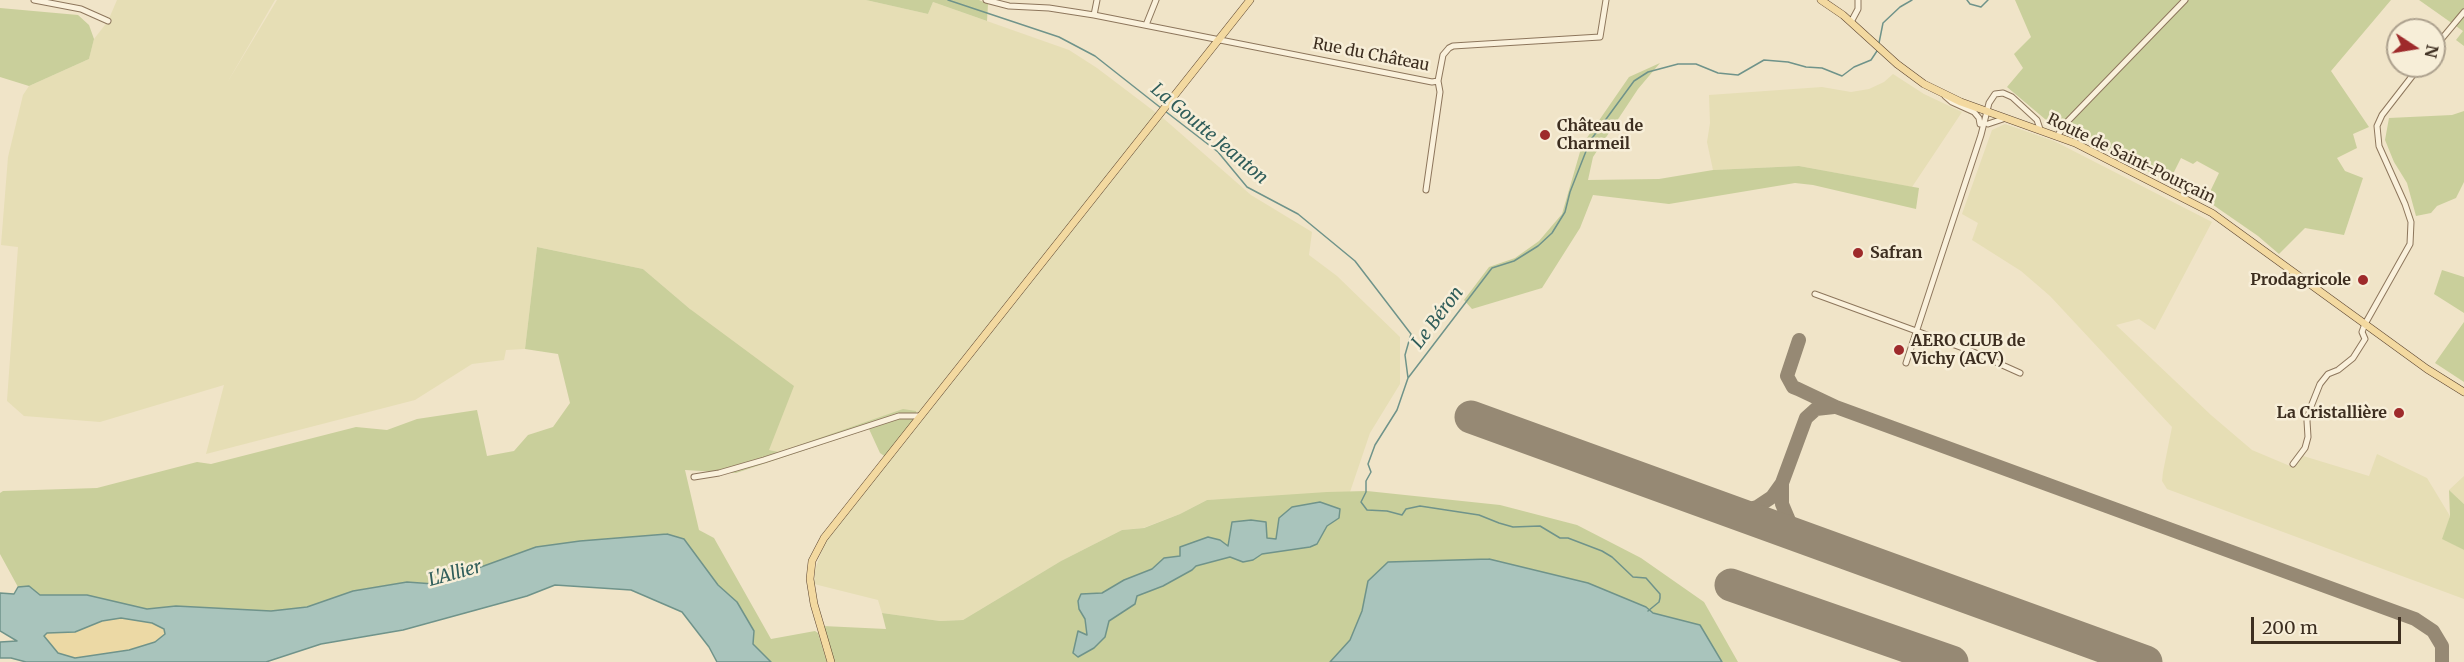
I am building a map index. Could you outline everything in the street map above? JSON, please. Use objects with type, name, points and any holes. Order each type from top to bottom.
[{"type":"main road","points":[[831,662],[811,589],[812,561],[817,550],[831,528],[919,416],[1250,0]]},
{"type":"main road","name":"Route de Saint-Pourçain","points":[[1821,0],[1843,15]]},
{"type":"main road","name":"Route de Saint-Pourçain","points":[[1828,0],[1910,74],[1944,94],[2058,135],[2212,213],[2427,369],[2464,391]]},
{"type":"street","points":[[34,0],[81,9],[108,21]]},
{"type":"street","name":"Rue du Château","points":[[986,0],[1009,6],[1049,8],[1094,15],[1432,82],[1438,81],[1443,55],[1453,46],[1600,37],[1606,0]]},
{"type":"street","points":[[1094,15],[1097,0]]},
{"type":"street","points":[[1146,25],[1156,0]]},
{"type":"street","points":[[1851,22],[1858,9],[1858,0]]},
{"type":"street","points":[[2058,135],[2066,123],[2185,0]]},
{"type":"street","points":[[2446,34],[2464,12]]},
{"type":"street","points":[[2293,464],[2302,454],[2308,437],[2307,421],[2317,390],[2328,374],[2353,358],[2365,339],[2362,332],[2365,324],[2407,251],[2411,236],[2411,222],[2379,146],[2377,126],[2382,115],[2411,78]]},
{"type":"street","points":[[1426,190],[1440,92],[1438,81]]},
{"type":"street","points":[[1906,363],[1995,94],[2003,93],[2012,97],[2037,120],[2040,129]]},
{"type":"street","points":[[1944,94],[1952,102],[1974,112],[1979,118],[1981,135]]},
{"type":"street","points":[[1981,135],[1988,124],[1988,111]]},
{"type":"street","points":[[1988,124],[1999,119],[2013,120]]},
{"type":"street","points":[[1815,294],[2020,372]]},
{"type":"street","points":[[694,477],[719,473],[753,463],[899,416],[919,416]]},
{"type":"shaded area","points":[[117,0],[275,0],[227,83],[277,0],[866,0],[928,14],[933,2],[1069,50],[1097,68],[1163,118],[1251,195],[1312,232],[1309,255],[1337,276],[1400,337],[1400,384],[1370,433],[1350,492],[1207,500],[1180,514],[1143,528],[1122,530],[1061,561],[963,620],[940,621],[882,613],[878,600],[814,584],[815,570],[824,544],[917,425],[916,411],[779,452],[769,450],[690,309],[643,269],[537,247],[525,349],[506,350],[504,360],[472,364],[415,400],[206,454],[224,385],[100,422],[24,416],[7,401],[18,247],[1,245],[8,157],[23,95],[29,86],[89,59],[94,39],[108,21]]},
{"type":"shaded area","points":[[1893,74],[1924,94],[1962,112],[1912,187],[1799,166],[1713,170],[1707,142],[1710,123],[1709,95],[1822,87],[1851,92],[1869,89],[1884,82]]},
{"type":"shaded area","points":[[2005,124],[2054,141],[2212,222],[2155,330],[2139,319],[2116,325],[2211,415],[2252,450],[2290,466],[2300,455],[2369,476],[2377,454],[2427,478],[2450,516],[2443,539],[2464,550],[2464,599],[2167,489],[2162,481],[2172,427],[2050,296],[2021,271],[1972,240],[1978,223],[1962,214],[1992,130]]},
{"type":"shaded area","points":[[2464,476],[2464,504],[2449,490]]},
{"type":"green space","points":[[866,0],[979,0],[988,4],[987,21],[933,2],[928,14]]},
{"type":"green space","points":[[2015,0],[2391,0],[2331,71],[2369,127],[2353,134],[2357,148],[2337,158],[2345,171],[2363,178],[2344,235],[2305,228],[2279,254],[2258,236],[2206,200],[2219,173],[2197,161],[2193,164],[2181,158],[2169,182],[2067,130],[2052,125],[2007,87],[2023,68],[2014,54],[2031,37]]},
{"type":"green space","points":[[2419,0],[2464,0],[2464,46],[2456,40],[2463,31]]},
{"type":"green space","points":[[0,8],[78,15],[89,25],[94,39],[89,59],[29,86],[0,77]]},
{"type":"green space","points":[[1660,63],[1638,89],[1593,157],[1588,180],[1659,179],[1713,170],[1799,166],[1919,188],[1916,209],[1813,185],[1795,183],[1669,204],[1593,195],[1580,228],[1542,288],[1472,309],[1464,300],[1489,267],[1515,258],[1539,241],[1562,214],[1582,145],[1629,77]]},
{"type":"green space","points":[[2464,111],[2464,182],[2456,198],[2437,206],[2431,213],[2416,216],[2407,183],[2394,162],[2385,140],[2389,118],[2452,115]]},
{"type":"green space","points":[[537,247],[643,269],[690,309],[794,386],[769,450],[779,452],[903,409],[916,411],[918,425],[890,460],[880,453],[869,429],[736,473],[685,470],[699,530],[714,538],[771,639],[815,631],[818,633],[827,662],[771,662],[753,644],[737,602],[718,585],[684,539],[667,534],[536,547],[434,584],[407,582],[353,591],[307,607],[271,611],[176,606],[147,609],[87,595],[40,595],[29,587],[18,587],[0,554],[0,493],[3,491],[97,488],[197,462],[211,464],[356,427],[387,430],[417,419],[477,410],[487,456],[514,451],[528,435],[553,427],[570,403],[558,354],[525,349]]},
{"type":"green space","points":[[2442,270],[2464,277],[2464,313],[2434,294]]},
{"type":"green space","points":[[2464,322],[2464,382],[2435,363]]},
{"type":"green space","points":[[2449,490],[2464,504],[2464,550],[2442,539],[2450,516]]},
{"type":"green space","points":[[1367,491],[1500,505],[1577,525],[1641,558],[1704,602],[1738,662],[1722,662],[1700,625],[1653,613],[1646,607],[1368,581],[1362,611],[1350,640],[1330,662],[834,662],[823,626],[886,629],[882,613],[940,621],[963,620],[1061,561],[1122,530],[1144,528],[1180,514],[1207,500]]},
{"type":"sand","points":[[121,618],[152,623],[164,629],[165,634],[155,642],[129,651],[75,658],[58,653],[44,636],[47,633],[75,632],[102,621]]},
{"type":"water","points":[[1320,502],[1340,509],[1339,518],[1327,526],[1317,544],[1262,554],[1253,560],[1243,562],[1230,557],[1196,566],[1163,586],[1137,596],[1135,604],[1109,621],[1105,637],[1094,648],[1078,657],[1073,653],[1078,631],[1087,635],[1085,619],[1079,609],[1078,601],[1081,594],[1102,593],[1124,580],[1152,569],[1164,558],[1180,556],[1180,547],[1208,537],[1220,540],[1228,546],[1232,522],[1251,520],[1266,522],[1267,538],[1276,539],[1279,518],[1292,507]]},
{"type":"water","points":[[667,534],[684,539],[718,585],[737,602],[754,631],[753,644],[771,662],[717,662],[709,647],[682,612],[631,590],[555,585],[527,596],[403,630],[321,644],[266,662],[26,662],[0,658],[0,642],[17,641],[0,631],[0,593],[14,594],[18,587],[29,586],[40,595],[87,595],[147,609],[176,606],[271,611],[307,607],[353,591],[407,582],[434,584],[536,547]],"holes":[[[121,618],[152,623],[164,629],[165,634],[155,642],[129,650],[75,658],[58,653],[44,636],[47,633],[75,632],[102,621]]]},
{"type":"water","points":[[1489,559],[1588,583],[1646,607],[1653,613],[1700,625],[1722,662],[1330,662],[1350,640],[1362,611],[1368,581],[1388,562]]},
{"type":"waterway","name":"La Goutte Jeanton","points":[[948,0],[1059,37],[1095,56],[1161,108]]},
{"type":"waterway","name":"Le Béron","points":[[1879,43],[1883,23],[1900,7],[1912,0]]},
{"type":"waterway","name":"Le Béron","points":[[1967,0],[1970,4],[1981,7],[1988,0]]},
{"type":"waterway","name":"Le Béron","points":[[1648,611],[1659,602],[1660,594],[1646,578],[1633,577],[1612,557],[1602,551],[1568,538],[1560,538],[1540,526],[1513,527],[1479,515],[1420,506],[1406,509],[1402,515],[1387,511],[1367,510],[1361,502],[1366,492],[1366,481],[1371,472],[1368,464],[1375,445],[1397,410],[1408,378],[1492,268],[1514,261],[1538,246],[1552,233],[1565,212],[1570,192],[1590,141],[1634,81],[1648,72],[1678,64],[1696,64],[1718,73],[1738,75],[1764,60],[1822,68],[1842,76],[1854,67],[1871,60],[1877,51]]},
{"type":"waterway","name":"La Goutte Jeanton","points":[[1165,111],[1218,152],[1247,187],[1298,214],[1355,261],[1411,334],[1405,355],[1408,378]]},
{"type":"taxiway","points":[[1799,340],[1787,376],[1793,387],[1836,407],[2415,619],[2433,631],[2442,646],[2442,662]]},
{"type":"taxiway","points":[[1811,539],[1790,523],[1782,504],[1782,483],[1806,418],[1816,409],[1834,407]]},
{"type":"taxiway","points":[[1729,510],[1743,511],[1757,507],[1772,497],[1782,483]]},
{"type":"runway","points":[[1471,417],[2146,662]]},
{"type":"runway","points":[[1731,585],[1952,662]]},
{"type":"place","name":"Château de Charmeil","points":[[1545,135]]},
{"type":"place","name":"Safran","points":[[1858,253]]},
{"type":"place","name":"Prodagricole","points":[[2363,280]]},
{"type":"place","name":"AERO CLUB de Vichy (ACV)","points":[[1899,350]]},
{"type":"place","name":"La Cristallière","points":[[2399,413]]},
{"type":"water label","name":"L'Allier","points":[[455,574]]}]
